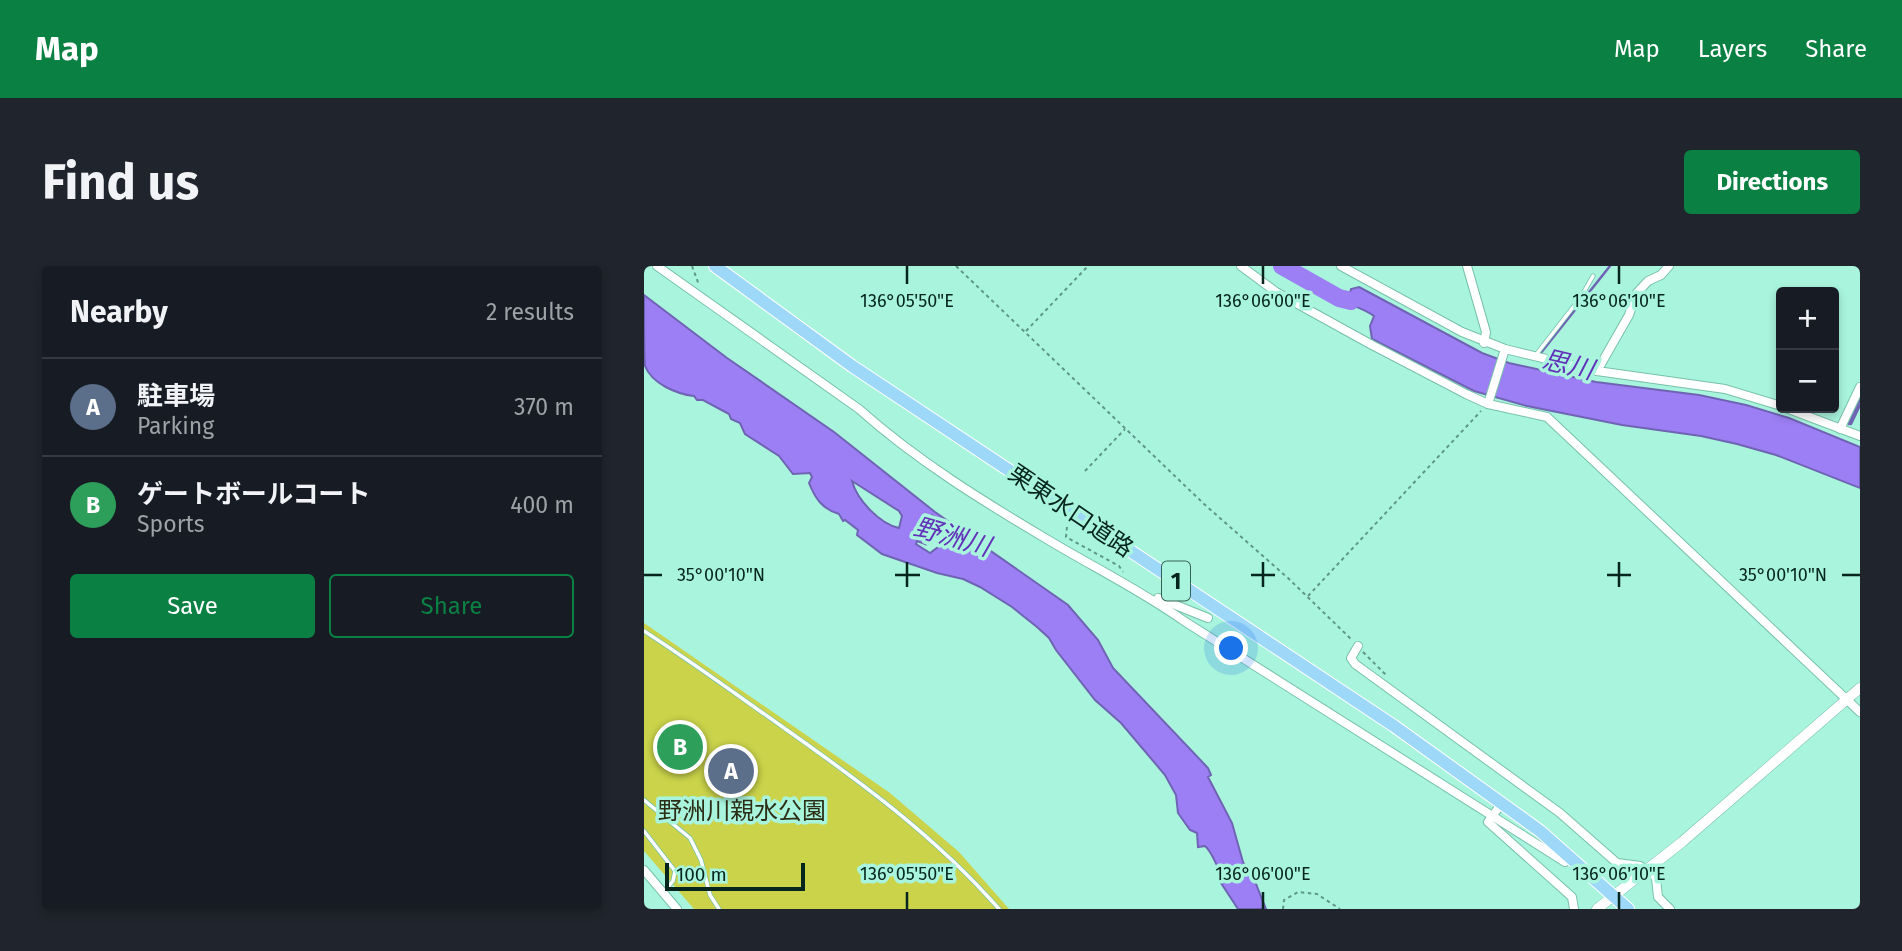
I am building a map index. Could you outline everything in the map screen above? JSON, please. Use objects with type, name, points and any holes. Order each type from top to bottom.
[{"type":"highway","name":"栗東水口道路","points":[[715,266],[852,366],[1394,726],[1550,840],[1628,909]]},
{"type":"street","points":[[657,266],[968,489],[1050,541],[1144,593],[1565,862]]},
{"type":"street","points":[[1241,266],[1276,292],[1372,345],[1489,401],[1547,417],[1860,712]]},
{"type":"street","points":[[1341,266],[1504,351],[1597,371],[1725,389],[1776,405]]},
{"type":"street","points":[[1467,266],[1486,332],[1484,342]]},
{"type":"street","points":[[1597,371],[1629,315],[1636,294],[1648,281],[1661,275],[1669,266]]},
{"type":"street","points":[[1489,401],[1504,351]]},
{"type":"street","points":[[1840,429],[1860,387]]},
{"type":"street","points":[[1799,413],[1860,436]]},
{"type":"street","points":[[1144,593],[1208,618]]},
{"type":"street","points":[[1358,646],[1351,658],[1354,664],[1560,813],[1617,863],[1647,869],[1656,878],[1658,897],[1670,909]]},
{"type":"street","points":[[1597,909],[1860,688]]},
{"type":"street","points":[[1502,803],[1488,822],[1572,897],[1574,909]]},
{"type":"street","points":[[644,870],[677,909]]},
{"type":"lane","points":[[1534,358],[1581,297],[1593,276]]},
{"type":"lane","points":[[644,631],[696,665],[881,799],[952,858],[999,909]]},
{"type":"lane","points":[[644,800],[690,838],[701,860],[710,895],[719,909]]},
{"type":"lane","points":[[644,831],[675,871],[673,881],[664,892]]},
{"type":"path","points":[[956,266],[1387,676]]},
{"type":"path","points":[[1026,332],[1088,266]]},
{"type":"path","points":[[1307,597],[1489,401]]},
{"type":"path","points":[[1086,471],[1125,429]]},
{"type":"path","points":[[1067,527],[1066,537],[1119,566],[1123,571],[1122,580]]},
{"type":"path","points":[[1283,909],[1284,900],[1298,892],[1317,894],[1340,909]]},
{"type":"green space","name":"野洲川親水公園","points":[[644,623],[890,793],[959,852],[1009,909],[694,909],[644,851]]},
{"type":"water","points":[[1359,287],[1482,353],[1509,363],[1596,382],[1699,395],[1789,418],[1860,447],[1860,488],[1776,455],[1737,444],[1527,406],[1474,391],[1372,339],[1370,326],[1374,316],[1330,294],[1349,296],[1351,289]]},
{"type":"water","name":"野洲川","points":[[644,295],[727,358],[834,432],[935,512],[1068,605],[1098,640],[1113,668],[1208,768],[1211,775],[1208,777],[1232,823],[1243,862],[1254,879],[1266,909],[1238,909],[1221,883],[1217,874],[1220,871],[1210,851],[1205,846],[1198,847],[1197,833],[1190,830],[1178,813],[1176,795],[1165,775],[1121,723],[1095,700],[1049,638],[1037,627],[980,587],[963,579],[882,554],[857,535],[858,530],[843,521],[839,514],[820,502],[809,483],[812,477],[810,473],[793,474],[779,456],[745,434],[740,423],[731,419],[729,414],[703,400],[697,400],[694,396],[666,387],[653,378],[645,366]],"holes":[[[852,481],[899,511],[902,516],[899,528],[884,522],[870,510]],[[932,515],[949,528],[942,544],[930,553],[916,544],[917,541],[925,544],[919,532],[924,524],[918,527],[917,525],[922,517],[928,519]]]},
{"type":"waterway","name":"思川","points":[[1282,266],[1339,298],[1351,301]]},
{"type":"waterway","points":[[1540,354],[1610,266]]},
{"type":"waterway","points":[[1849,424],[1860,400]]},
{"type":"waterway","points":[[1851,424],[1860,405]]},
{"type":"place","name":"ゲートボールコート","points":[[680,747]]},
{"type":"place","name":"駐車場","points":[[731,771]]}]
